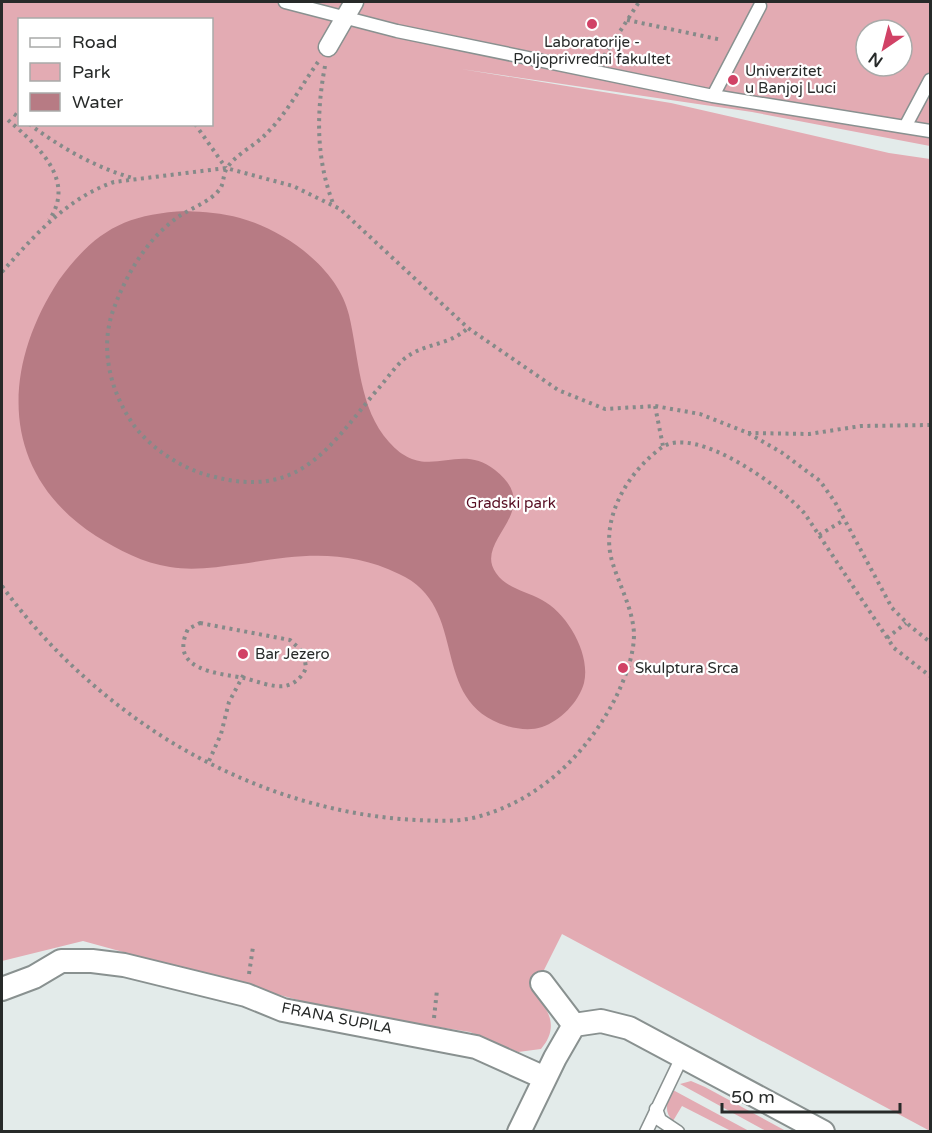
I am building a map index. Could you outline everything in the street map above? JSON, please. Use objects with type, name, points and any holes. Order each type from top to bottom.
[{"type":"street","points":[[328,47],[350,9]]},
{"type":"street","name":"FRANA SUPILA","points":[[2,988],[34,977],[61,961],[92,961],[124,965],[246,995],[283,1010],[476,1047],[545,1078]]},
{"type":"street","points":[[542,983],[574,1025]]},
{"type":"street","points":[[574,1025],[601,1021],[629,1028],[823,1131]]},
{"type":"street","points":[[519,1131],[574,1025]]},
{"type":"lane","points":[[285,2],[350,9],[397,31],[713,96],[930,131]]},
{"type":"lane","points":[[713,96],[760,6]]},
{"type":"lane","points":[[905,127],[930,80]]},
{"type":"lane","points":[[646,1131],[682,1057]]},
{"type":"lane","points":[[657,1109],[660,1120],[678,1131]]},
{"type":"path","points":[[594,72],[639,2]]},
{"type":"path","points":[[627,20],[741,43]]},
{"type":"path","points":[[328,47],[266,134],[226,168],[221,188],[211,197],[186,211],[154,238],[125,280],[112,310],[107,335],[108,364],[114,390],[134,426],[153,446],[197,471],[231,482],[258,483],[288,476],[311,465],[337,440],[404,359],[423,348],[450,341],[468,328]]},
{"type":"path","points":[[328,47],[322,84],[320,158],[323,178],[335,206]]},
{"type":"path","points":[[14,114],[18,117]]},
{"type":"path","points":[[2,272],[47,223],[59,203],[60,188],[56,176],[38,147],[8,120]]},
{"type":"path","points":[[32,126],[68,150],[116,174],[134,178]]},
{"type":"path","points":[[196,126],[226,168]]},
{"type":"path","points":[[47,223],[99,188],[134,178],[226,168],[293,186],[335,206],[468,328],[558,390],[605,409],[655,406],[700,414],[748,433],[781,452],[820,481],[830,493],[892,608],[930,642]]},
{"type":"path","points":[[655,406],[663,446]]},
{"type":"path","points":[[748,433],[809,434],[861,426],[930,425]]},
{"type":"path","points":[[2,586],[36,631],[81,674],[142,722],[209,761],[305,803],[386,819],[432,821],[475,817],[518,801],[552,780],[584,749],[616,696],[632,652],[634,632],[628,605],[611,557],[609,521],[628,485],[663,446],[682,443],[702,447],[741,464],[792,499],[819,535],[887,638],[907,660],[930,676]]},
{"type":"path","points":[[819,535],[844,520]]},
{"type":"path","points":[[887,638],[906,622]]},
{"type":"path","points":[[200,623],[290,640],[303,653],[306,668],[303,675],[290,684],[283,686],[243,676],[199,669],[183,650],[188,629],[200,623]]},
{"type":"path","points":[[209,761],[221,734],[229,702],[243,676]]},
{"type":"green space","name":"Gradski park","points":[[2,2],[930,2],[930,146],[752,112],[461,69],[671,103],[889,153],[930,159],[930,1131],[562,934],[533,992],[548,1012],[551,1026],[547,1041],[541,1049],[518,1052],[470,1032],[342,1012],[83,941],[2,961]]},
{"type":"green space","points":[[691,1081],[786,1131],[766,1131],[680,1084]]},
{"type":"green space","points":[[673,1090],[749,1131],[731,1131],[682,1106],[673,1121],[668,1114],[667,1106]]},
{"type":"water","points":[[186,211],[240,218],[274,232],[307,253],[334,282],[343,298],[349,315],[361,382],[371,414],[389,442],[403,454],[416,460],[429,462],[468,459],[481,462],[495,470],[509,485],[514,499],[512,512],[493,549],[491,561],[496,573],[506,583],[542,600],[560,614],[575,636],[584,660],[584,683],[578,697],[568,710],[555,720],[542,727],[524,729],[507,726],[482,714],[466,696],[456,676],[444,630],[435,608],[421,589],[399,574],[360,560],[321,556],[282,558],[206,568],[188,569],[160,565],[132,555],[96,536],[64,511],[41,482],[27,451],[19,418],[19,384],[26,349],[40,314],[59,280],[72,263],[99,237],[113,228],[145,216]]},
{"type":"place","name":"Laboratorije - Poljoprivredni fakultet","points":[[592,24]]},
{"type":"place","name":"Univerzitet u Banjoj Luci","points":[[733,80]]},
{"type":"place","name":"Bar Jezero","points":[[243,654]]},
{"type":"place","name":"Skulptura Srca","points":[[623,668]]}]
